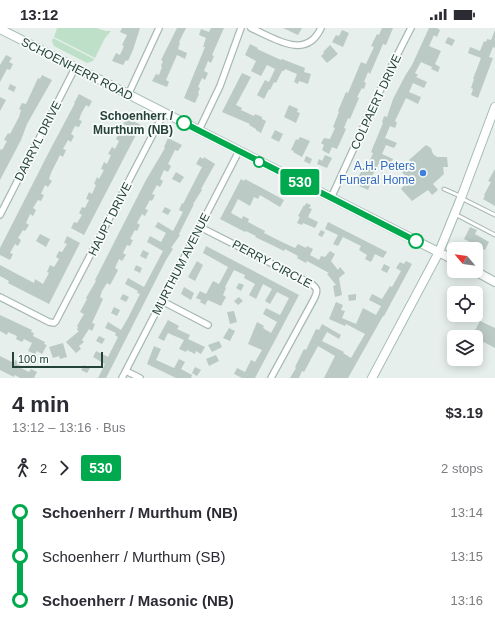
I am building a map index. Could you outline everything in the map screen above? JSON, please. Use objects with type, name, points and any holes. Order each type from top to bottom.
[{"type":"main road","name":"SCHOENHERR ROAD","points":[[0,30],[447,256]]},
{"type":"main road","points":[[372,378],[439,252],[462,197],[495,107]]},
{"type":"main road","points":[[483,274],[494,279]]},
{"type":"street","points":[[128,95],[159,28]]},
{"type":"street","points":[[199,130],[220,86],[241,28]]},
{"type":"street","points":[[251,28],[288,44],[301,46],[312,41],[321,28]]},
{"type":"street","name":"COLPAERT DRIVE","points":[[331,198],[390,69],[411,28]]},
{"type":"street","name":"DARRYL DRIVE","points":[[0,215],[76,68]]},
{"type":"street","name":"HAUPT DRIVE","points":[[0,297],[48,322],[54,323],[58,319],[164,113]]},
{"type":"street","name":"MURTHUM AVENUE","points":[[122,378],[239,151]]},
{"type":"street","name":"PERRY CIRCLE","points":[[200,227],[310,283],[316,288],[317,294],[271,378]]},
{"type":"street","points":[[162,301],[208,325]]},
{"type":"street","points":[[126,370],[140,378]]},
{"type":"lane","points":[[444,189],[495,215]]},
{"type":"lane","points":[[455,214],[495,235]]},
{"type":"green space","points":[[57,28],[96,28],[111,31],[105,38],[95,58],[54,37]]},
{"type":"green space","points":[[53,38],[94,59],[93,61],[87,63],[54,46],[52,41]]},
{"type":"building","points":[[122,28],[140,28],[128,61],[126,60],[123,65],[112,61],[116,53],[120,55],[124,46],[122,45],[127,35],[120,32]]},
{"type":"building","points":[[177,28],[186,28],[179,42],[178,49],[187,53],[185,59],[177,55],[166,80],[169,82],[167,87],[152,81],[156,74],[159,75],[163,61],[161,60]]},
{"type":"building","points":[[211,28],[224,28],[212,55],[214,56],[211,63],[208,61],[204,71],[208,73],[205,80],[202,78],[198,87],[200,88],[199,94],[195,103],[184,98],[205,47],[203,47],[206,38],[199,35],[201,29],[209,32]]},
{"type":"building","points":[[283,28],[302,28],[298,35]]},
{"type":"building","points":[[382,28],[393,28],[386,45],[383,44],[370,74],[368,72],[364,82],[366,83],[364,89],[362,88],[357,97],[359,98],[350,119],[348,118],[344,128],[346,129],[337,149],[332,147],[329,154],[322,150],[324,145],[321,143],[324,138],[330,139],[335,128],[333,127],[339,112],[338,111],[346,92],[348,93],[361,62],[366,64],[374,47],[371,46]]},
{"type":"building","points":[[429,28],[437,28],[440,30],[437,37],[434,35],[429,46],[441,51],[435,64],[440,67],[438,72],[431,69],[432,67],[421,62],[415,73],[418,75],[416,77],[427,82],[424,88],[413,83],[409,92],[421,97],[418,104],[406,98],[395,121],[397,123],[395,128],[390,126],[385,138],[397,143],[394,148],[386,145],[382,154],[393,159],[390,165],[380,161],[368,184],[370,185],[368,190],[355,184],[365,164],[368,165],[373,153],[371,152],[383,123],[384,116],[387,117],[393,99],[412,65]]},
{"type":"building","points":[[342,30],[349,33],[343,47],[332,42],[336,35],[339,36]]},
{"type":"building","points":[[495,30],[495,48],[493,47],[489,57],[493,58],[478,98],[471,95],[473,89],[471,88],[481,58],[468,53],[470,47],[480,51],[484,41],[486,42],[487,39],[491,40]]},
{"type":"building","points":[[448,37],[455,40],[452,46],[445,43]]},
{"type":"building","points":[[250,44],[258,48],[257,49],[281,60],[282,59],[305,68],[304,72],[311,74],[308,84],[299,81],[298,84],[294,82],[297,74],[285,69],[282,71],[276,83],[274,82],[270,90],[269,89],[264,99],[257,95],[265,80],[269,82],[275,69],[267,65],[261,76],[251,71],[256,61],[245,55]]},
{"type":"building","points":[[330,45],[338,54],[327,63],[321,56]]},
{"type":"building","points":[[6,55],[12,58],[9,62],[13,64],[10,70],[7,69],[0,82],[0,65]]},
{"type":"building","points":[[242,73],[251,77],[236,105],[242,108],[241,110],[254,116],[255,114],[262,117],[262,119],[266,121],[261,133],[249,125],[250,124],[222,112]]},
{"type":"building","points":[[42,75],[52,80],[27,124],[21,140],[0,180],[0,149],[2,150],[7,141],[4,140],[8,133],[10,134],[19,117],[21,110],[19,109],[22,103],[26,104],[38,78],[40,79]]},
{"type":"building","points":[[10,84],[16,87],[14,92],[8,89]]},
{"type":"building","points":[[79,94],[92,101],[89,107],[86,105],[81,114],[79,120],[82,121],[79,127],[75,126],[71,134],[74,136],[71,142],[68,140],[63,149],[66,150],[63,157],[60,155],[51,173],[49,179],[52,181],[48,187],[45,185],[41,194],[44,195],[41,201],[38,200],[33,208],[36,210],[33,216],[30,214],[26,223],[29,225],[25,231],[23,230],[18,238],[21,240],[18,246],[15,244],[10,253],[13,254],[10,260],[0,255],[0,248]]},
{"type":"building","points":[[0,97],[6,100],[0,111]]},
{"type":"building","points":[[289,105],[298,109],[297,112],[300,113],[296,123],[284,117]]},
{"type":"building","points":[[127,118],[141,125],[84,235],[71,228],[74,222],[77,223],[82,215],[79,213],[82,207],[85,208],[89,200],[86,199],[89,192],[92,194],[96,185],[94,184],[97,177],[99,179],[104,170],[101,169],[104,162],[107,164],[111,155],[108,154],[112,147],[115,149],[119,141],[116,139],[119,133],[122,134],[126,125],[123,124]]},
{"type":"building","points":[[275,130],[283,134],[279,142],[271,138]]},
{"type":"building","points":[[300,137],[310,141],[302,157],[291,150],[296,139],[298,140]]},
{"type":"building","points":[[168,138],[182,145],[178,151],[175,150],[168,164],[171,166],[168,172],[164,170],[160,179],[163,181],[160,187],[157,185],[152,194],[155,195],[145,209],[148,210],[145,216],[142,214],[137,223],[140,225],[130,239],[133,240],[130,246],[127,245],[123,253],[126,255],[122,261],[119,259],[115,268],[118,270],[115,276],[110,285],[107,283],[102,291],[100,297],[103,299],[92,323],[95,324],[92,331],[89,329],[82,340],[84,342],[79,346],[81,349],[76,353],[66,342],[79,331],[77,330],[77,326],[84,314],[80,312],[87,299],[86,298],[96,281],[95,280],[146,180],[165,148],[164,147]]},
{"type":"building","name":"A.H. Peters Funeral Home","points":[[426,145],[431,148],[433,154],[437,157],[447,157],[448,167],[443,167],[444,174],[433,184],[438,190],[432,195],[428,190],[412,201],[401,189],[406,183],[404,181],[407,178],[402,172],[411,162],[409,160]]},
{"type":"building","points":[[325,155],[332,158],[327,168],[317,164],[319,159],[322,161]]},
{"type":"building","points":[[306,156],[312,159],[310,164],[304,161]]},
{"type":"building","points":[[200,157],[203,159],[204,157],[215,164],[193,204],[179,234],[180,235],[171,248],[173,249],[106,378],[98,378],[105,364],[93,357],[96,351],[108,357],[118,337],[115,335],[116,333],[105,328],[108,322],[121,330],[140,294],[137,293],[138,291],[125,284],[128,278],[144,287],[163,251],[147,242],[150,236],[161,242],[166,233],[155,227],[158,222],[173,231],[183,212],[179,210],[182,203],[183,204],[202,167],[196,164]]},
{"type":"building","points":[[495,169],[495,206],[483,199],[491,182],[488,181]]},
{"type":"building","points":[[176,172],[184,177],[180,183],[172,179]]},
{"type":"building","points":[[241,179],[244,181],[245,179],[284,200],[280,207],[260,195],[258,199],[254,197],[250,206],[238,199],[231,213],[242,219],[243,216],[249,219],[248,222],[265,231],[264,233],[295,248],[298,244],[306,248],[307,246],[313,249],[310,255],[319,260],[321,256],[325,257],[330,251],[335,254],[331,261],[338,270],[340,267],[345,273],[339,278],[342,295],[335,297],[333,286],[336,285],[327,274],[329,273],[307,261],[306,263],[297,258],[298,256],[285,249],[284,251],[220,219]]},
{"type":"building","points":[[306,203],[311,205],[309,208],[312,209],[308,217],[318,222],[315,228],[303,223],[302,225],[297,223],[300,217],[298,216]]},
{"type":"building","points":[[165,207],[171,210],[168,215],[162,212]]},
{"type":"building","points":[[328,222],[387,252],[383,258],[375,254],[371,262],[365,259],[367,255],[359,250],[361,246],[343,237],[338,246],[333,244],[338,235],[325,229]]},
{"type":"building","points":[[470,227],[477,230],[475,234],[489,242],[485,250],[483,249],[483,242],[470,242],[464,239]]},
{"type":"building","points":[[321,230],[325,232],[322,237],[318,235]]},
{"type":"building","points":[[40,234],[50,239],[46,247],[36,241]]},
{"type":"building","points":[[67,236],[80,243],[49,304],[8,283],[9,281],[0,276],[0,265],[34,283],[35,279],[43,284],[49,273],[47,272],[50,265],[54,267],[59,259],[56,257],[59,251],[62,252],[67,244],[64,243]]},
{"type":"building","points":[[206,246],[299,295],[255,378],[242,378],[234,374],[237,368],[245,372],[251,360],[255,362],[262,350],[248,344],[257,322],[271,333],[277,322],[263,314],[266,308],[280,315],[289,298],[277,292],[270,304],[265,301],[272,289],[263,284],[256,299],[249,295],[255,284],[244,278],[245,275],[234,270],[225,287],[226,288],[223,295],[226,297],[221,306],[208,300],[205,305],[200,302],[201,300],[196,298],[200,291],[206,294],[213,281],[219,284],[228,267],[203,253]]},
{"type":"building","points":[[143,250],[149,253],[146,259],[140,256]]},
{"type":"building","points":[[197,261],[203,265],[195,281],[188,277]]},
{"type":"building","points":[[406,261],[412,264],[348,378],[324,378],[335,356],[318,346],[304,372],[302,371],[299,378],[290,378],[304,349],[306,350],[316,329],[319,330],[322,324],[341,335],[339,339],[327,332],[322,341],[344,352],[343,353],[351,358],[365,334],[346,324],[345,326],[329,319],[336,302],[343,305],[341,310],[345,311],[342,318],[356,324],[363,308],[376,315],[381,306],[369,300],[372,294],[382,299],[390,286],[392,287],[401,271],[396,268],[400,262],[404,264]]},
{"type":"building","points":[[384,264],[390,267],[387,273],[381,270]]},
{"type":"building","points":[[136,265],[142,268],[140,273],[134,270]]},
{"type":"building","points":[[239,283],[244,285],[241,291],[236,288]]},
{"type":"building","points":[[184,287],[194,293],[191,300],[181,294]]},
{"type":"building","points":[[123,294],[129,297],[126,302],[120,299]]},
{"type":"building","points":[[356,294],[356,300],[349,301],[348,295]]},
{"type":"building","points":[[239,297],[243,301],[238,305],[234,301]]},
{"type":"building","points":[[114,307],[120,310],[117,316],[111,313]]},
{"type":"building","points":[[234,311],[237,322],[230,324],[227,312]]},
{"type":"building","points":[[0,315],[32,330],[31,332],[34,333],[33,336],[45,342],[44,344],[47,345],[42,354],[37,351],[35,354],[28,351],[32,343],[24,339],[22,342],[16,339],[17,336],[8,332],[7,335],[0,331]]},
{"type":"building","points":[[168,320],[179,326],[177,329],[190,335],[188,339],[205,347],[201,354],[196,351],[195,354],[187,350],[186,352],[179,349],[184,340],[168,333],[164,341],[158,338]]},
{"type":"building","points":[[479,322],[495,328],[495,348],[483,342],[483,330],[475,330]]},
{"type":"building","points":[[229,328],[235,331],[230,341],[223,338]]},
{"type":"building","points":[[99,336],[105,339],[102,344],[96,341]]},
{"type":"building","points":[[219,341],[222,347],[212,352],[208,345]]},
{"type":"building","points":[[63,343],[67,357],[60,359],[59,356],[53,358],[49,347]]},
{"type":"building","points":[[154,346],[161,349],[156,360],[174,368],[179,359],[185,362],[181,369],[192,375],[191,378],[176,378],[147,364]]},
{"type":"building","points":[[216,355],[219,361],[209,366],[206,359]]},
{"type":"building","points":[[0,356],[14,363],[15,360],[21,363],[19,367],[29,372],[31,369],[37,372],[34,378],[20,378],[15,375],[14,377],[0,370]]},
{"type":"building","points":[[84,365],[90,368],[87,373],[81,370]]},
{"type":"building","points":[[195,367],[201,370],[197,376],[192,373]]},
{"type":"bus line","name":"530","points":[[184,123],[416,241]]},
{"type":"place","name":"Schoenherr / Murthum (NB)","points":[[184,123]]},
{"type":"place","name":"A.H. Peters Funeral Home","points":[[423,173]]}]
